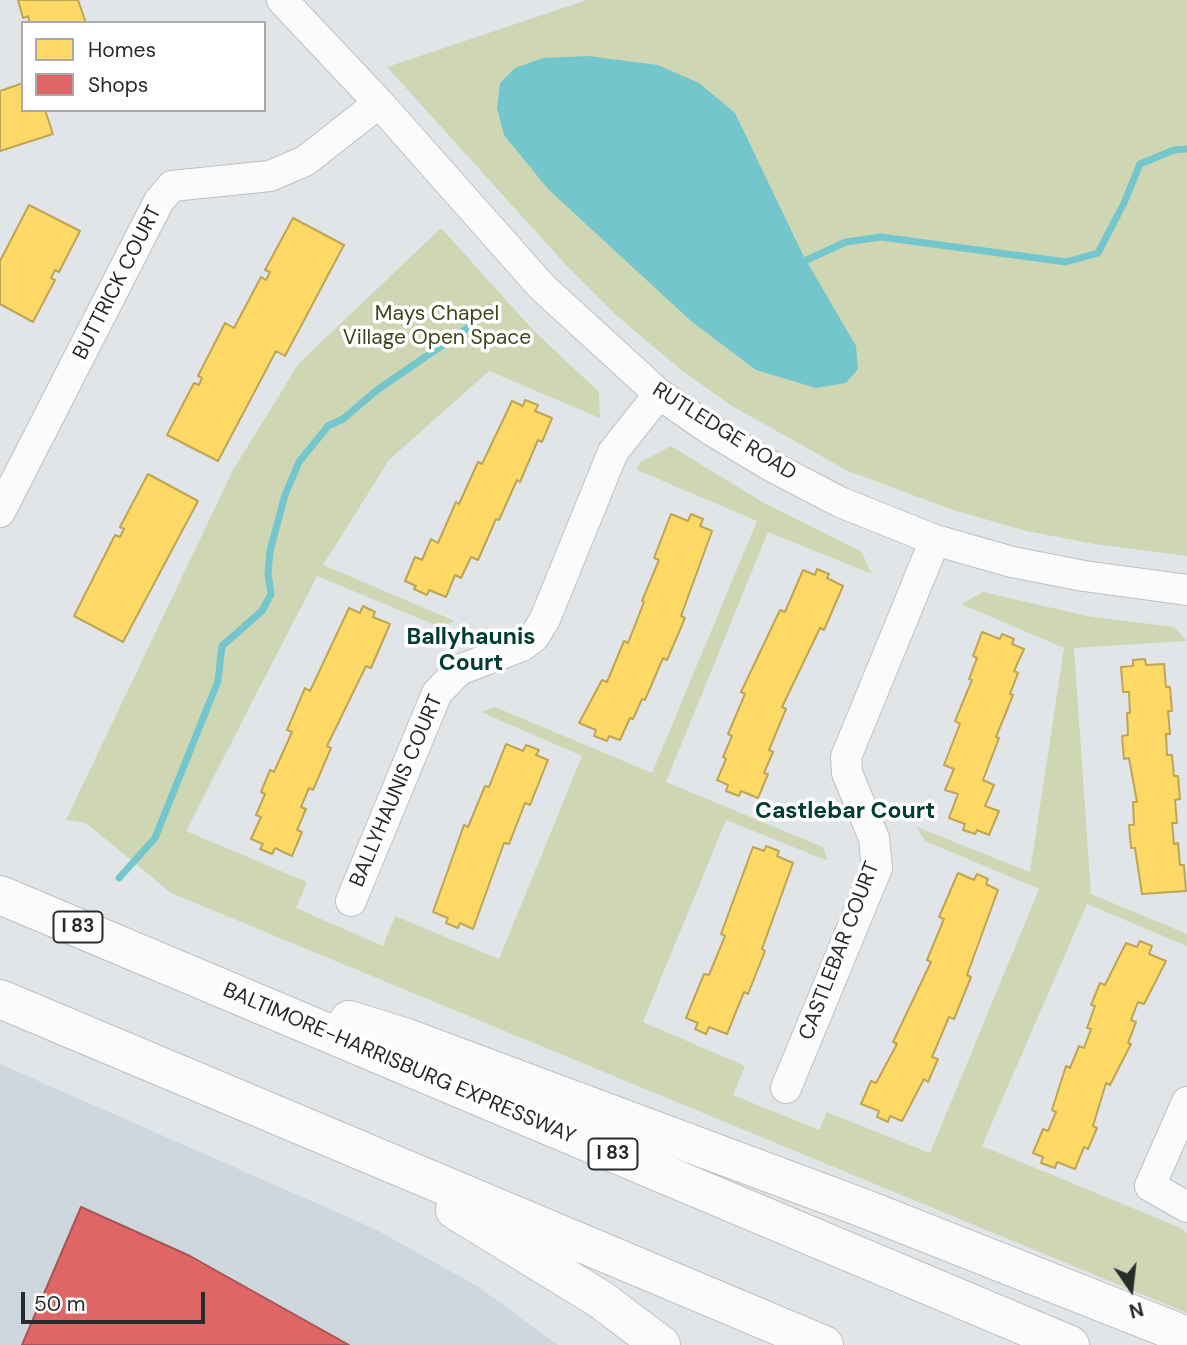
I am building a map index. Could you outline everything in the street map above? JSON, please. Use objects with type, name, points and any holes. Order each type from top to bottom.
[{"type":"highway","name":"BALTIMORE-HARRISBURG EXPRESSWAY","points":[[0,895],[1070,1345]]},
{"type":"highway","points":[[157,960],[407,1038],[863,1209],[1187,1336]]},
{"type":"highway","points":[[0,999],[824,1345]]},
{"type":"highway","points":[[349,1145],[600,1299],[661,1345]]},
{"type":"street","name":"RUTLEDGE ROAD","points":[[282,0],[379,103],[542,287],[659,394],[771,466],[841,502],[935,540],[1060,572],[1187,590]]},
{"type":"street","name":"BUTTRICK COURT","points":[[0,512],[159,201],[172,186],[270,176],[304,161],[379,103]]},
{"type":"street","name":"BALLYHAUNIS COURT","points":[[351,901],[437,693],[459,670],[522,646],[534,638],[545,619],[613,452],[659,394]]},
{"type":"street","name":"CASTLEBAR COURT","points":[[786,1088],[877,867],[874,838],[847,773],[846,757],[935,540]]},
{"type":"street","points":[[1187,1102],[1150,1186],[1187,1207]]},
{"type":"shaded area","points":[[0,1064],[375,1229],[477,1286],[558,1345],[0,1345]]},
{"type":"green space","points":[[587,0],[1187,0],[1187,556],[1095,544],[1026,531],[950,509],[848,471],[732,406],[680,369],[616,315],[566,265],[387,67]]},
{"type":"green space","name":"Mays Chapel Village Open Space","points":[[441,228],[534,331],[599,392],[600,418],[489,371],[389,460],[323,565],[455,621],[440,627],[317,576],[186,831],[307,882],[296,908],[383,946],[395,916],[499,959],[582,756],[481,712],[495,707],[652,773],[757,521],[637,470],[639,463],[671,446],[764,503],[861,551],[872,574],[768,532],[666,782],[823,847],[828,861],[726,820],[643,1022],[745,1066],[733,1095],[819,1130],[827,1112],[930,1153],[1039,889],[925,841],[917,827],[1030,872],[1064,648],[961,604],[983,592],[1087,616],[1174,627],[1187,641],[1074,648],[1091,894],[1187,934],[1187,946],[1087,904],[982,1146],[1181,1228],[1187,1233],[1187,1313],[171,893],[86,823],[66,820],[233,470],[299,363]]},
{"type":"water","points":[[588,56],[658,65],[699,83],[735,113],[803,255],[856,346],[858,369],[846,383],[816,388],[756,370],[691,321],[548,189],[504,135],[497,108],[500,83],[515,68],[543,58]]},
{"type":"building: Homes","points":[[18,0],[78,0],[85,21],[29,21],[28,16],[23,18]]},
{"type":"building: Homes","points":[[21,84],[21,112],[46,112],[53,134],[0,151],[0,91]]},
{"type":"building: Homes","points":[[29,205],[80,231],[59,272],[55,270],[51,278],[55,280],[33,322],[0,304],[0,261]]},
{"type":"building: Homes","points":[[293,218],[344,245],[285,356],[276,351],[218,461],[167,435],[194,383],[199,385],[202,378],[198,376],[225,323],[234,328],[261,277],[266,280],[270,272],[265,270]]},
{"type":"building: Homes","points":[[525,400],[538,405],[535,411],[552,418],[542,442],[538,440],[520,482],[517,480],[499,520],[496,519],[478,560],[471,557],[461,578],[455,575],[446,597],[429,590],[427,595],[414,589],[416,586],[405,581],[415,557],[422,560],[431,539],[438,543],[456,502],[459,504],[478,462],[482,464],[512,401],[523,406]]},
{"type":"building: Homes","points":[[148,474],[198,501],[123,642],[74,616],[115,535],[120,537],[124,529],[120,527]]},
{"type":"building: Homes","points":[[671,514],[688,521],[691,514],[703,519],[700,526],[712,531],[681,616],[685,618],[667,660],[663,658],[645,700],[642,699],[633,719],[630,718],[620,740],[609,736],[607,741],[594,736],[596,730],[579,723],[602,680],[607,682],[624,641],[628,643],[659,560],[654,558]]},
{"type":"building: Homes","points":[[817,569],[829,574],[827,578],[843,586],[824,630],[820,628],[782,707],[786,709],[769,750],[773,752],[764,773],[768,774],[758,798],[741,791],[739,796],[726,791],[728,785],[717,780],[732,736],[728,734],[745,694],[741,692],[780,610],[785,612],[803,570],[815,575]]},
{"type":"building: Homes","points":[[363,606],[375,612],[373,617],[390,624],[371,668],[366,666],[327,746],[331,748],[313,790],[309,788],[301,807],[306,809],[297,830],[302,832],[292,856],[275,848],[272,854],[260,849],[263,844],[251,839],[261,817],[256,815],[265,794],[261,792],[270,770],[274,772],[292,732],[287,730],[305,688],[310,691],[349,608],[360,613]]},
{"type":"building: Homes","points":[[982,632],[1000,639],[1002,634],[1014,639],[1012,644],[1024,649],[1014,671],[1018,673],[1010,694],[1013,695],[983,780],[994,785],[985,806],[999,811],[989,835],[977,830],[975,834],[963,830],[965,824],[949,818],[958,794],[945,790],[954,769],[944,765],[960,724],[955,721],[972,680],[969,679],[977,658],[973,656]]},
{"type":"building: Homes","points":[[1145,659],[1146,665],[1164,664],[1166,687],[1170,687],[1172,711],[1168,711],[1170,734],[1166,734],[1167,755],[1172,755],[1174,776],[1178,776],[1180,799],[1175,800],[1177,823],[1172,823],[1174,844],[1178,843],[1180,865],[1184,865],[1186,891],[1142,894],[1135,848],[1131,848],[1129,825],[1134,825],[1133,802],[1137,802],[1129,758],[1124,759],[1122,736],[1128,735],[1127,713],[1130,713],[1129,692],[1123,692],[1121,667],[1133,666],[1133,660]]},
{"type":"building: Homes","points":[[506,744],[523,751],[526,745],[539,750],[536,755],[548,760],[530,805],[525,803],[509,844],[504,843],[473,929],[460,923],[458,928],[446,923],[448,918],[433,912],[464,825],[468,827],[485,786],[489,787]]},
{"type":"building: Homes","points":[[766,846],[779,851],[777,856],[793,863],[762,949],[765,951],[748,994],[744,992],[727,1034],[709,1027],[706,1034],[695,1029],[698,1023],[686,1018],[704,974],[709,975],[725,936],[721,934],[753,847],[764,851]]},
{"type":"building: Homes","points":[[958,873],[974,880],[977,874],[988,879],[986,884],[998,890],[967,975],[971,977],[954,1019],[949,1017],[932,1057],[938,1059],[928,1082],[924,1079],[902,1121],[890,1116],[888,1122],[877,1117],[879,1111],[861,1104],[871,1081],[876,1083],[897,1044],[893,1042],[931,962],[927,960],[944,919],[939,917]]},
{"type":"building: Homes","points":[[1140,941],[1152,946],[1149,954],[1166,961],[1144,1004],[1138,1002],[1131,1020],[1136,1022],[1128,1043],[1131,1044],[1110,1085],[1106,1083],[1093,1126],[1097,1128],[1088,1149],[1084,1147],[1075,1169],[1057,1162],[1055,1168],[1041,1163],[1043,1157],[1033,1153],[1043,1129],[1048,1131],[1056,1112],[1052,1110],[1066,1066],[1070,1068],[1079,1046],[1084,1048],[1091,1029],[1087,1028],[1095,1006],[1091,1005],[1100,983],[1105,985],[1126,943],[1137,947]]},
{"type":"building: Shops","points":[[81,1207],[190,1256],[349,1345],[22,1345]]},
{"type":"waterway","points":[[800,263],[846,242],[881,237],[1066,262],[1098,253],[1124,203],[1140,164],[1174,150],[1187,149]]},
{"type":"waterway","points":[[119,878],[155,838],[218,681],[222,646],[262,611],[271,594],[268,574],[270,551],[285,495],[299,462],[328,426],[343,419],[377,390],[469,327]]},
{"type":"district","name":"Ballyhaunis Court","points":[[471,651]]},
{"type":"district","name":"Castlebar Court","points":[[845,812]]}]
